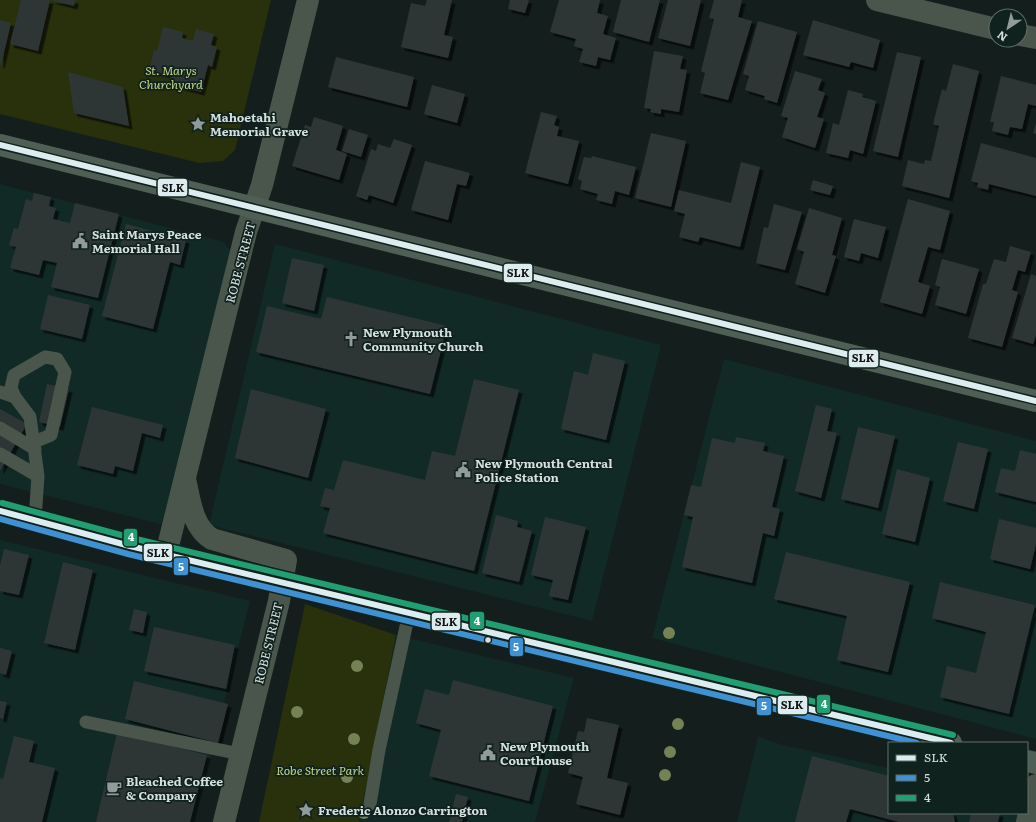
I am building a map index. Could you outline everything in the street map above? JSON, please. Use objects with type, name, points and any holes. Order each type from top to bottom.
[{"type":"main road","points":[[0,145],[1036,401]]},
{"type":"main road","points":[[0,511],[282,583],[410,612],[947,742]]},
{"type":"street","name":"ROBE STREET","points":[[166,554],[246,232],[254,209],[308,0]]},
{"type":"street","points":[[877,0],[988,27]]},
{"type":"street","name":"ROBE STREET","points":[[184,478],[197,525],[203,533],[212,539],[286,560],[282,583],[224,822]]},
{"type":"street","points":[[1027,822],[1036,786]]},
{"type":"lane","points":[[34,445],[51,435],[65,372],[56,359],[45,356],[14,375],[11,388],[15,397],[30,416],[38,476],[35,520]]},
{"type":"lane","points":[[0,392],[15,397]]},
{"type":"lane","points":[[0,428],[34,445]]},
{"type":"lane","points":[[0,454],[38,476]]},
{"type":"lane","points":[[370,804],[379,750],[410,612]]},
{"type":"lane","points":[[86,722],[240,754]]},
{"type":"shaded area","points":[[0,184],[224,242],[240,264],[179,518],[160,524],[0,484]]},
{"type":"shaded area","points":[[275,244],[661,345],[592,621],[209,525]]},
{"type":"shaded area","points":[[724,359],[1036,441],[1036,739],[652,638]]},
{"type":"shaded area","points":[[0,540],[250,601],[194,822],[0,822]]},
{"type":"shaded area","points":[[396,635],[574,678],[535,822],[359,822]]},
{"type":"shaded area","points":[[758,737],[783,745],[888,768],[888,814],[1024,814],[1022,822],[737,822]]},
{"type":"green space","name":"St. Marys Churchyard","points":[[0,0],[271,0],[235,150],[223,161],[199,163],[0,114]]},
{"type":"green space","name":"Robe Street Park","points":[[305,604],[396,635],[359,822],[259,822]]},
{"type":"building","points":[[21,0],[50,0],[38,51],[10,44]]},
{"type":"building","points":[[50,0],[75,0],[74,6]]},
{"type":"building","points":[[427,0],[452,0],[444,35],[453,37],[448,58],[401,47],[411,3],[425,6]]},
{"type":"building","points":[[510,0],[529,0],[525,13],[508,9]]},
{"type":"building","points":[[559,0],[600,0],[597,13],[608,16],[603,34],[616,38],[610,60],[598,57],[596,66],[579,62],[583,49],[574,46],[576,39],[550,32]]},
{"type":"building","points":[[621,0],[660,0],[649,42],[613,32]]},
{"type":"building","points":[[668,0],[701,0],[690,46],[658,38]]},
{"type":"building","points":[[714,0],[742,0],[738,17],[752,21],[728,100],[700,93],[705,73],[701,71],[714,19],[709,18]]},
{"type":"building","points":[[0,20],[11,23],[1,65],[0,65]]},
{"type":"building","points":[[813,20],[880,40],[873,68],[851,62],[849,67],[803,55]]},
{"type":"building","points":[[758,21],[797,32],[777,103],[764,99],[765,96],[745,90],[749,76],[743,74]]},
{"type":"building","points":[[163,27],[183,32],[182,38],[193,41],[196,29],[214,34],[211,45],[217,47],[212,67],[208,65],[201,92],[181,87],[182,84],[169,81],[171,76],[149,70],[154,50],[157,51]]},
{"type":"building","points":[[654,51],[683,56],[680,69],[687,70],[679,112],[661,109],[661,114],[650,112],[651,109],[644,108]]},
{"type":"building","points":[[897,52],[921,57],[898,157],[873,151]]},
{"type":"building","points":[[336,57],[414,77],[407,107],[328,87]]},
{"type":"building","points":[[953,64],[979,71],[949,198],[902,186],[908,160],[924,164],[925,160],[931,161],[939,126],[933,124],[942,89],[946,91]]},
{"type":"building","points":[[795,71],[822,79],[818,90],[825,93],[817,117],[824,119],[815,148],[782,137],[788,118],[781,116]]},
{"type":"building","points":[[68,72],[123,87],[129,126],[74,113]]},
{"type":"building","points":[[1001,76],[1036,85],[1036,106],[1028,104],[1022,129],[1010,127],[1008,135],[992,131],[994,122],[990,122]]},
{"type":"building","points":[[432,85],[465,94],[457,123],[424,114]]},
{"type":"building","points":[[848,90],[863,94],[862,97],[876,101],[863,154],[850,150],[848,158],[826,153],[833,123],[839,125]]},
{"type":"building","points":[[541,112],[557,116],[554,125],[559,127],[557,136],[579,141],[568,184],[525,173]]},
{"type":"building","points":[[314,117],[343,126],[336,150],[347,154],[339,180],[292,166],[305,125],[311,127]]},
{"type":"building","points":[[1036,123],[1036,134],[1033,133]]},
{"type":"building","points":[[349,129],[368,135],[361,157],[342,151]]},
{"type":"building","points":[[651,133],[686,141],[671,207],[635,198]]},
{"type":"building","points":[[394,139],[412,145],[393,203],[369,195],[367,200],[356,196],[371,149],[376,151],[378,144],[390,148]]},
{"type":"building","points":[[981,143],[1036,158],[1036,196],[989,184],[988,190],[977,187],[978,183],[971,181]]},
{"type":"building","points":[[592,156],[636,167],[629,195],[615,191],[612,204],[596,200],[598,194],[580,189],[582,181],[578,179],[584,157],[591,158]]},
{"type":"building","points":[[425,161],[470,173],[466,186],[457,184],[448,220],[411,210]]},
{"type":"building","points":[[741,162],[760,167],[740,247],[700,237],[698,242],[679,237],[685,214],[674,211],[679,190],[731,203]]},
{"type":"building","points":[[813,180],[833,186],[830,195],[810,190]]},
{"type":"building","name":"Saint Marys Peace Memorial Hall","points":[[34,193],[51,197],[49,206],[56,208],[53,219],[70,223],[75,203],[119,214],[98,298],[51,287],[57,263],[43,260],[39,275],[10,268],[16,247],[9,245],[14,228],[18,229],[26,199],[32,201]]},
{"type":"building","points":[[908,199],[950,211],[940,250],[928,247],[918,282],[930,286],[922,314],[880,302]]},
{"type":"building","points":[[774,204],[802,212],[785,270],[756,263],[764,227],[768,228]]},
{"type":"building","points":[[809,208],[842,218],[832,255],[836,256],[825,293],[795,284],[804,252],[797,249]]},
{"type":"building","points":[[854,219],[886,227],[878,258],[861,253],[859,261],[844,257]]},
{"type":"building","points":[[126,224],[186,240],[180,265],[170,262],[153,329],[102,316]]},
{"type":"building","points":[[1010,246],[1031,252],[1025,272],[1018,270],[1012,290],[1018,292],[1002,347],[968,338],[983,284],[986,284],[994,259],[1006,262]]},
{"type":"building","points":[[292,258],[324,265],[314,311],[282,303]]},
{"type":"building","points":[[942,259],[979,269],[966,314],[935,305],[940,287],[935,285]]},
{"type":"building","points":[[1031,274],[1036,276],[1036,335],[1033,344],[1012,338]]},
{"type":"building","points":[[48,295],[90,305],[82,339],[40,329]]},
{"type":"building","name":"New Plymouth Community Church","points":[[327,297],[447,326],[430,394],[256,352],[267,306],[321,319]]},
{"type":"building","points":[[593,353],[625,361],[606,440],[561,429],[574,371],[588,375]]},
{"type":"building","name":"New Plymouth Central Police Station","points":[[474,379],[519,390],[474,571],[323,533],[330,508],[320,506],[325,488],[334,490],[343,460],[425,480],[432,451],[455,456]]},
{"type":"building","points":[[47,384],[69,389],[60,427],[39,422]]},
{"type":"building","points":[[251,389],[326,409],[308,478],[235,458]]},
{"type":"building","points":[[816,405],[832,409],[827,431],[837,433],[821,498],[795,491]]},
{"type":"building","points":[[92,407],[163,425],[160,438],[142,433],[133,471],[115,466],[113,474],[77,465]]},
{"type":"building","points":[[0,409],[27,424],[0,471]]},
{"type":"building","points":[[858,427],[895,436],[878,508],[841,499]]},
{"type":"building","points":[[736,437],[765,443],[763,451],[784,456],[772,507],[780,509],[774,536],[763,533],[752,583],[682,567],[693,517],[684,515],[691,485],[701,487],[712,438],[735,443]]},
{"type":"building","points":[[958,442],[988,449],[974,509],[943,501]]},
{"type":"building","points":[[1020,450],[1036,454],[1036,502],[995,492],[1001,468],[1015,471]]},
{"type":"building","points":[[897,469],[930,478],[915,542],[882,534]]},
{"type":"building","points":[[496,515],[518,521],[517,527],[532,531],[519,582],[482,573]]},
{"type":"building","points":[[545,517],[586,527],[568,600],[549,596],[553,580],[531,575]]},
{"type":"building","points":[[999,519],[1036,528],[1036,544],[1030,569],[990,559]]},
{"type":"building","points":[[4,549],[29,555],[19,595],[0,591],[0,566]]},
{"type":"building","points":[[786,552],[910,582],[888,672],[837,660],[847,616],[774,599]]},
{"type":"building","points":[[63,562],[93,570],[75,650],[44,643]]},
{"type":"building","points":[[940,582],[1035,605],[1009,714],[940,697],[947,666],[976,673],[986,632],[932,618]]},
{"type":"building","points":[[134,609],[147,612],[143,633],[129,630]]},
{"type":"building","points":[[154,627],[235,645],[226,689],[144,671]]},
{"type":"building","points":[[0,648],[12,651],[6,675],[0,673]]},
{"type":"building","name":"New Plymouth Courthouse","points":[[453,680],[553,706],[529,801],[429,776],[441,730],[416,723],[425,689],[449,695]]},
{"type":"building","points":[[134,681],[228,704],[218,743],[125,719]]},
{"type":"building","points":[[0,701],[7,702],[3,719],[0,718]]},
{"type":"building","points":[[587,718],[619,725],[607,778],[628,783],[620,815],[576,804],[583,777],[568,773],[578,731],[584,732]]},
{"type":"building","points":[[117,733],[207,755],[190,822],[96,822]]},
{"type":"building","points":[[14,736],[34,741],[29,762],[55,768],[42,822],[0,822],[0,778],[3,779]]},
{"type":"building","points":[[812,756],[888,776],[888,814],[953,814],[955,822],[899,822],[850,809],[846,822],[795,822]]},
{"type":"building","points":[[456,794],[468,797],[462,822],[449,822]]},
{"type":"building","points":[[971,814],[1000,814],[998,822],[969,822]]},
{"type":"transit line","name":"SLK","points":[[0,145],[1036,401]]},
{"type":"transit line","name":"4","points":[[2,503],[132,538],[953,735]]},
{"type":"transit line","name":"SLK","points":[[0,511],[130,546],[947,742]]},
{"type":"transit line","name":"5","points":[[0,519],[128,554],[913,742]]},
{"type":"place","name":"Mahoetahi Memorial Grave","points":[[198,124]]},
{"type":"place","name":"Saint Marys Peace Memorial Hall","points":[[80,241]]},
{"type":"place","name":"New Plymouth Community Church","points":[[351,339]]},
{"type":"place","name":"New Plymouth Central Police Station","points":[[463,470]]},
{"type":"place","name":"New Plymouth Courthouse","points":[[488,753]]},
{"type":"place","name":"Bleached Coffee & Company","points":[[114,788]]},
{"type":"place","name":"Frederic Alonzo Carrington","points":[[306,810]]}]
